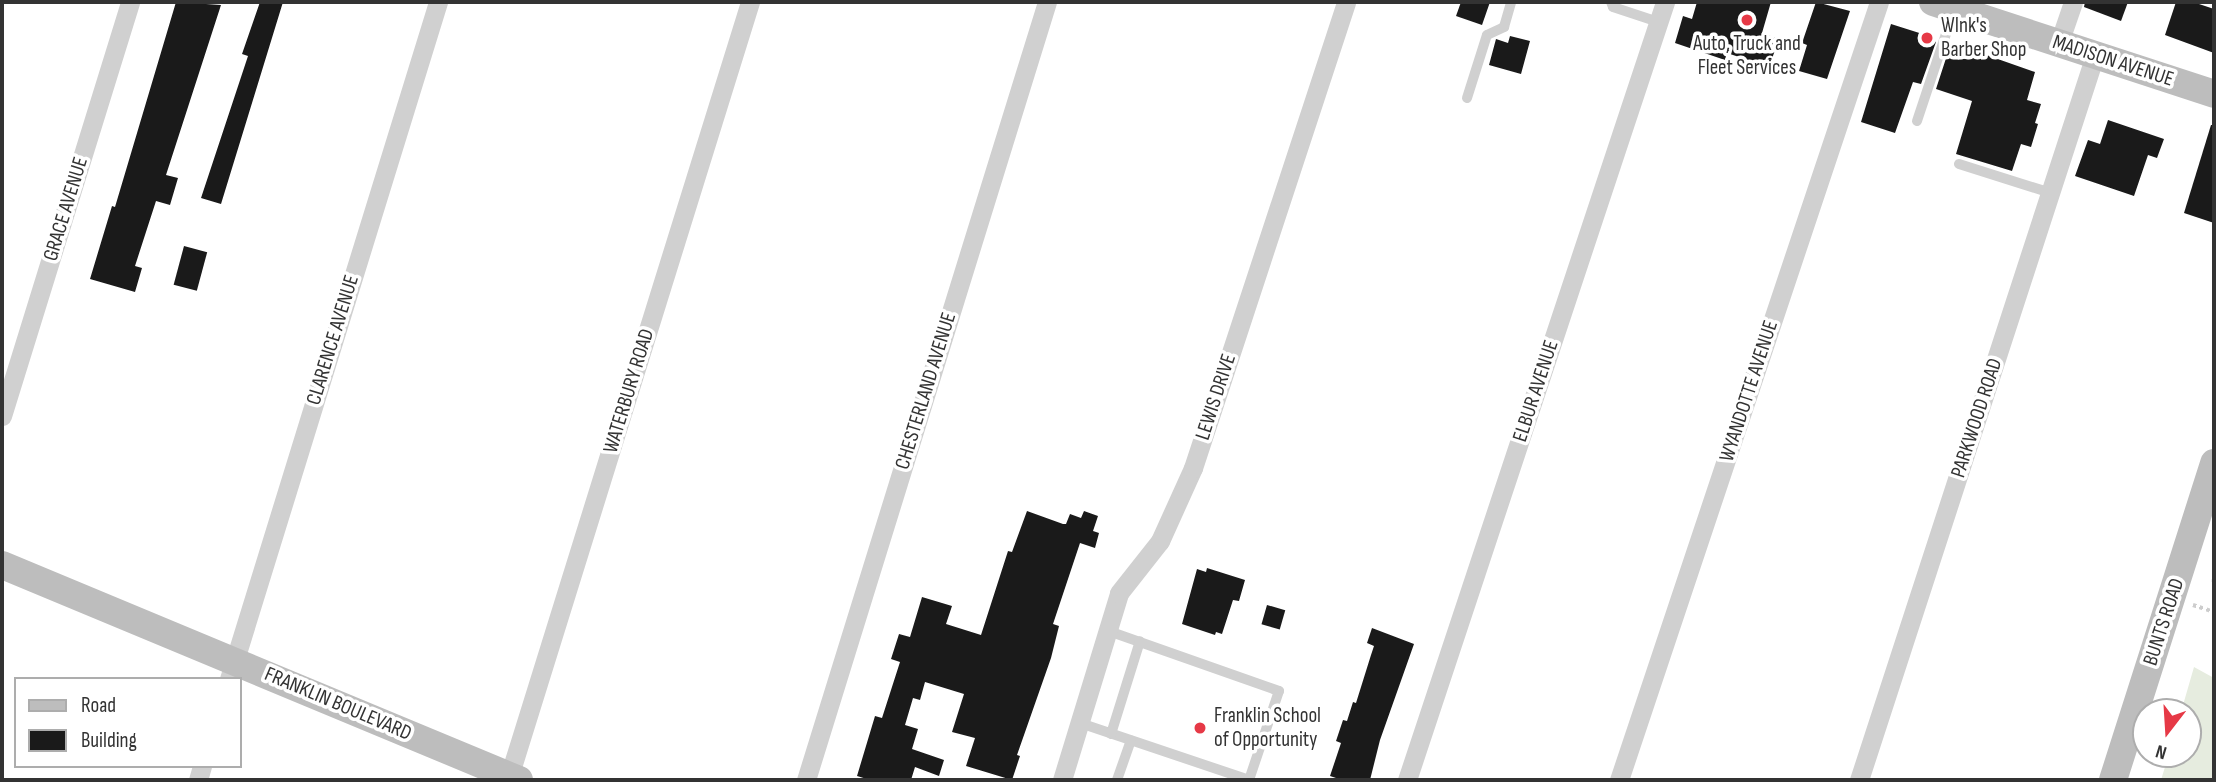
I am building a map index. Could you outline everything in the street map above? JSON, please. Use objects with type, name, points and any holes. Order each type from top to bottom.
[{"type":"street","name":"GRACE AVENUE","points":[[2,416],[130,2]]},
{"type":"street","name":"CLARENCE AVENUE","points":[[232,670],[438,2]]},
{"type":"street","name":"WATERBURY ROAD","points":[[512,779],[750,2]]},
{"type":"street","name":"CHESTERLAND AVENUE","points":[[806,780],[1047,2]]},
{"type":"street","name":"LEWIS DRIVE","points":[[1062,780],[1119,593],[1160,541],[1193,468],[1346,2]]},
{"type":"street","name":"ELBUR AVENUE","points":[[1407,780],[1665,2]]},
{"type":"street","name":"WYANDOTTE AVENUE","points":[[1619,780],[1879,2]]},
{"type":"street","points":[[2059,43],[2073,2]]},
{"type":"street","name":"MADISON AVENUE","points":[[1943,5],[2214,94]]},
{"type":"street","name":"PARKWOOD ROAD","points":[[1859,780],[2095,55]]},
{"type":"street","name":"BUNTS ROAD","points":[[2113,780],[2214,463]]},
{"type":"street","name":"FRANKLIN BOULEVARD","points":[[2,565],[232,670],[512,779]]},
{"type":"lane","points":[[1466,98],[1488,35],[1504,27],[1511,2]]},
{"type":"lane","points":[[1611,2],[1613,7],[1658,22]]},
{"type":"lane","points":[[1917,121],[1943,5]]},
{"type":"lane","points":[[1959,164],[2051,193]]},
{"type":"lane","points":[[1080,723],[1249,780],[1279,691],[1108,631]]},
{"type":"lane","points":[[1111,734],[1140,641]]},
{"type":"lane","points":[[1117,780],[1130,740]]},
{"type":"path","points":[[2214,579],[2214,586]]},
{"type":"path","points":[[2189,603],[2214,612]]},
{"type":"shaded area","points":[[2194,667],[2214,678],[2214,780],[2161,780],[2165,768],[2202,768],[2202,698],[2185,698]]},
{"type":"building","points":[[176,2],[221,5],[166,175],[178,178],[170,205],[156,201],[135,266],[142,268],[135,292],[90,279],[112,206],[115,207]]},
{"type":"building","points":[[260,2],[283,2],[221,204],[201,198],[248,56],[242,54]]},
{"type":"building","points":[[1461,2],[1490,2],[1482,25],[1456,16]]},
{"type":"building","points":[[1697,2],[1771,2],[1762,33],[1779,39],[1769,67],[1727,53],[1725,60],[1675,43],[1683,16],[1692,19]]},
{"type":"building","points":[[1816,2],[1850,11],[1827,79],[1799,71],[1807,45],[1802,43]]},
{"type":"building","points":[[2085,2],[2128,2],[2121,21],[2084,7]]},
{"type":"building","points":[[2176,2],[2193,2],[2214,9],[2214,53],[2165,35]]},
{"type":"building","points":[[1891,24],[1932,37],[1936,42],[1921,84],[1913,82],[1895,133],[1861,122]]},
{"type":"building","points":[[1510,36],[1530,41],[1521,74],[1489,65],[1496,39],[1508,43]]},
{"type":"building","points":[[1950,46],[1974,54],[1975,51],[2035,72],[2027,100],[2041,104],[2035,123],[2038,124],[2031,147],[2021,144],[2012,171],[1956,154],[1972,101],[1936,89]]},
{"type":"building","points":[[2108,120],[2164,139],[2157,158],[2148,155],[2134,196],[2075,176],[2088,140],[2100,144]]},
{"type":"building","points":[[2211,125],[2214,125],[2214,223],[2184,213]]},
{"type":"building","points":[[184,246],[207,252],[197,291],[174,285]]},
{"type":"building","points":[[1027,511],[1066,524],[1070,514],[1081,518],[1084,511],[1098,516],[1093,531],[1099,533],[1095,548],[1080,543],[1053,624],[1059,626],[1051,658],[1017,755],[1020,756],[1012,780],[966,766],[975,738],[952,732],[964,694],[925,682],[920,700],[913,698],[905,725],[918,729],[912,749],[944,760],[939,776],[915,767],[911,780],[870,780],[857,776],[875,716],[882,718],[900,662],[891,659],[899,634],[910,637],[922,597],[952,606],[946,624],[981,635],[1008,551],[1012,552]]},
{"type":"building","points":[[1207,568],[1245,580],[1239,601],[1233,600],[1222,634],[1216,632],[1215,635],[1182,624],[1197,569],[1206,572]]},
{"type":"building","points":[[1267,605],[1285,610],[1280,629],[1261,624]]},
{"type":"building","points":[[1372,628],[1414,644],[1380,740],[1370,780],[1342,780],[1330,776],[1341,743],[1336,741],[1343,720],[1347,721],[1353,702],[1356,703],[1374,646],[1367,643]]},
{"type":"place","name":"Auto, Truck and Fleet Services","points":[[1747,20]]},
{"type":"place","name":"WInk's Barber Shop","points":[[1927,38]]},
{"type":"place","name":"Franklin School of Opportunity","points":[[1200,728]]}]
